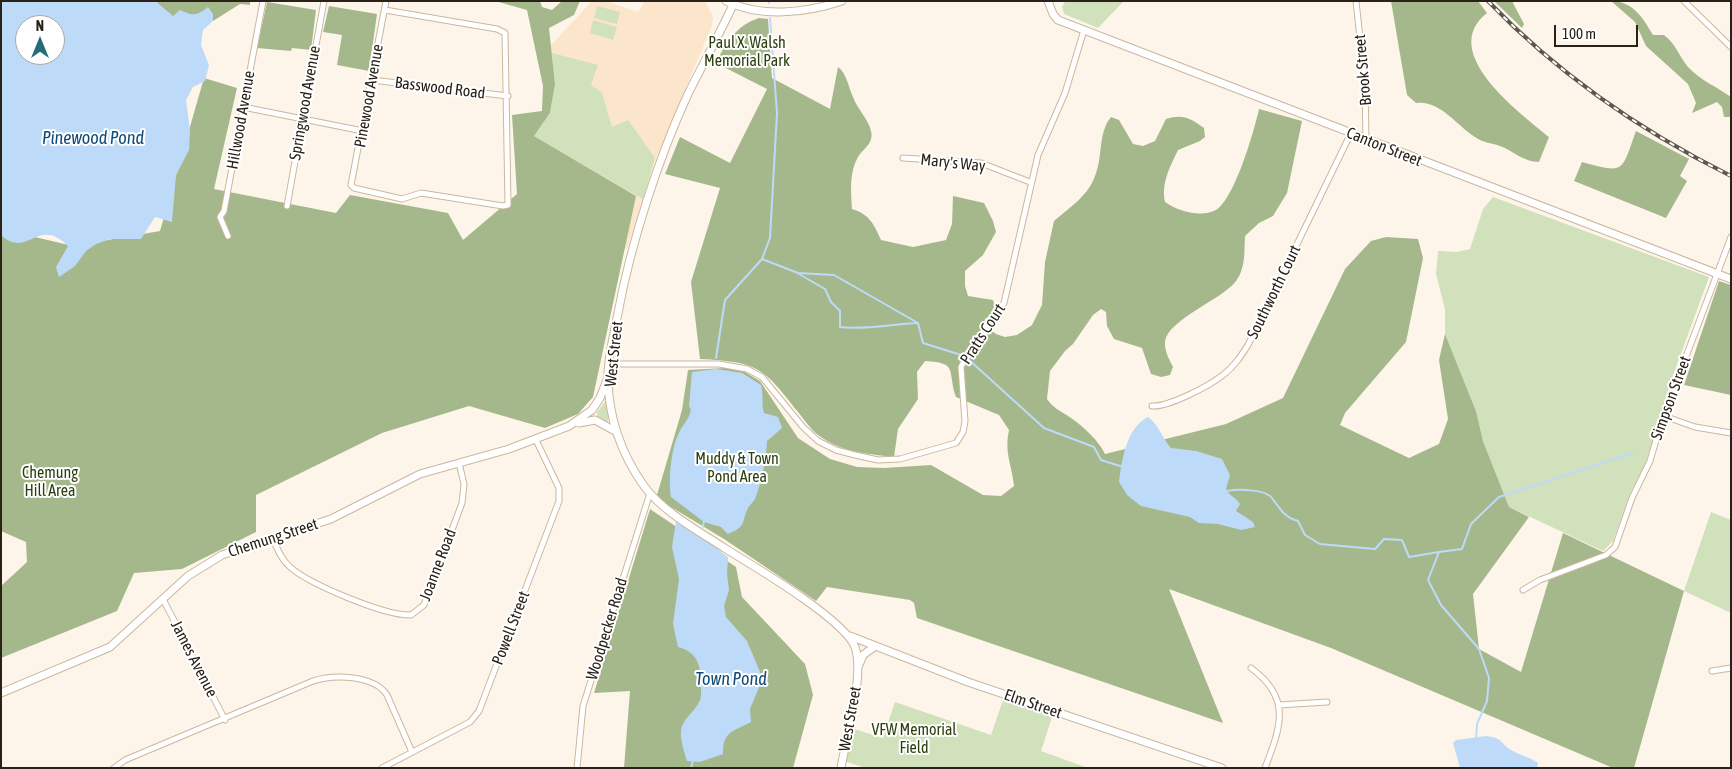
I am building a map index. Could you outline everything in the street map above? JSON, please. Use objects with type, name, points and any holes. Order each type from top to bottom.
[{"type":"street","name":"Hillwood Avenue","points":[[228,236],[220,217],[224,211],[263,1]]},
{"type":"street","name":"Springwood Avenue","points":[[287,206],[324,1]]},
{"type":"street","name":"Pinewood Avenue","points":[[386,1],[363,131],[351,180],[354,188],[402,199],[424,193],[503,206],[508,205],[508,96]]},
{"type":"street","points":[[726,1],[751,10],[783,11],[815,8],[842,1]]},
{"type":"street","name":"Canton Street","points":[[1048,1],[1056,18],[1084,30],[1731,279]]},
{"type":"street","name":"Brook Street","points":[[1356,1],[1366,85],[1366,140]]},
{"type":"street","points":[[1684,1],[1731,47]]},
{"type":"street","name":"West Street","points":[[733,5],[688,94],[660,167],[624,284],[608,379],[615,431],[625,455],[650,493],[689,525],[805,602],[847,634],[856,652],[857,671]]},
{"type":"street","points":[[385,10],[497,29],[504,32],[506,37],[508,96]]},
{"type":"street","name":"Pratts Court","points":[[610,364],[719,364],[747,369],[762,377],[814,438],[830,448],[855,456],[878,460],[900,459],[951,445],[959,440],[965,421],[961,367],[968,353],[1004,302],[1010,283],[1030,182],[1043,141],[1065,93],[1084,30]]},
{"type":"street","name":"Basswood Road","points":[[372,80],[508,96]]},
{"type":"street","points":[[244,107],[363,131]]},
{"type":"street","name":"Southworth Court","points":[[1152,406],[1168,404],[1204,386],[1222,376],[1236,363],[1248,345],[1351,134]]},
{"type":"street","name":"Mary's Way","points":[[903,158],[981,163],[1030,182]]},
{"type":"street","name":"Simpson Street","points":[[1523,590],[1540,580],[1606,555],[1612,551],[1617,543],[1632,498],[1650,461],[1664,416],[1731,237]]},
{"type":"street","name":"Chemung Street","points":[[1,693],[104,650],[121,639],[188,576],[230,551],[331,519],[407,480],[536,440],[569,426],[595,406],[608,379]]},
{"type":"street","points":[[1664,416],[1695,427],[1731,433]]},
{"type":"street","name":"Chemung Street","points":[[569,426],[595,420],[615,431]]},
{"type":"street","name":"Powell Street","points":[[382,768],[470,722],[479,711],[559,501],[559,488],[536,440]]},
{"type":"street","name":"Joanne Road","points":[[272,537],[280,556],[288,566],[307,580],[394,613],[411,615],[424,605],[462,503],[464,484],[459,463]]},
{"type":"street","name":"Woodpecker Road","points":[[577,768],[583,706],[650,493]]},
{"type":"street","name":"James Avenue","points":[[164,599],[225,720]]},
{"type":"street","name":"Elm Street","points":[[847,634],[874,647],[968,682],[1222,768]]},
{"type":"street","name":"West Street","points":[[841,768],[857,671],[863,655],[874,647]]},
{"type":"street","points":[[1251,668],[1270,685],[1279,705],[1279,730],[1266,768]]},
{"type":"street","points":[[1712,671],[1731,668]]},
{"type":"street","points":[[114,768],[125,760],[322,678],[333,677],[362,680],[376,684],[385,692],[412,752]]},
{"type":"street","points":[[1279,705],[1327,702]]},
{"type":"shaded area","points":[[592,1],[606,1],[638,12],[645,1],[705,1],[713,16],[712,26],[654,163],[627,249],[530,217],[554,171],[551,45]]},
{"type":"green space","points":[[155,1],[250,1],[250,5],[240,4],[213,21],[213,14],[173,17]]},
{"type":"green space","name":"Chemung Hill Area","points":[[495,1],[540,1],[542,7],[552,10],[562,1],[580,1],[574,15],[549,28],[555,84],[550,113],[534,136],[636,196],[593,397],[578,414],[545,428],[469,406],[382,433],[256,495],[256,532],[182,569],[134,573],[117,611],[1,658],[1,586],[27,562],[26,542],[1,531],[1,229],[73,246],[160,231],[204,78],[237,88],[214,189],[336,213],[350,195],[448,213],[463,240],[517,194],[512,115],[542,111],[543,86],[527,10]]},
{"type":"green space","points":[[1065,1],[1124,1],[1098,28],[1064,14],[1062,7]]},
{"type":"green space","points":[[1391,1],[1478,1],[1487,13],[1474,29],[1472,45],[1477,63],[1488,81],[1503,98],[1549,137],[1539,162],[1528,160],[1500,146],[1479,139],[1440,109],[1425,103],[1416,103],[1407,95]]},
{"type":"green space","points":[[1494,1],[1512,1],[1524,24],[1522,28]]},
{"type":"green space","points":[[1611,1],[1631,7],[1641,17],[1653,35],[1664,35],[1668,39],[1693,72],[1731,97],[1731,117],[1724,117],[1722,107],[1717,102],[1692,113],[1696,103],[1688,84],[1646,46],[1635,22]]},
{"type":"green space","points":[[267,2],[316,10],[311,50],[292,48],[291,51],[257,48]]},
{"type":"green space","points":[[329,6],[377,14],[369,71],[337,65],[342,35],[323,32]]},
{"type":"green space","points":[[597,6],[620,12],[617,24],[594,18]]},
{"type":"green space","points":[[759,18],[768,19],[772,78],[830,109],[838,67],[847,80],[855,101],[870,126],[872,135],[870,142],[858,157],[853,169],[851,182],[852,209],[870,220],[881,240],[913,247],[946,240],[952,224],[953,196],[984,203],[996,232],[983,255],[965,271],[965,286],[968,296],[993,300],[995,306],[991,315],[985,319],[984,324],[996,334],[1005,337],[1017,335],[1032,325],[1042,305],[1045,262],[1054,221],[1078,201],[1092,183],[1099,161],[1104,130],[1111,117],[1119,120],[1133,144],[1143,146],[1155,141],[1166,119],[1182,117],[1204,128],[1205,137],[1178,150],[1167,175],[1164,188],[1165,202],[1183,211],[1196,213],[1216,210],[1230,192],[1243,163],[1259,109],[1302,121],[1287,193],[1273,216],[1259,223],[1245,236],[1244,259],[1236,281],[1220,295],[1186,317],[1169,333],[1165,344],[1173,367],[1170,375],[1161,377],[1151,374],[1142,348],[1114,339],[1107,326],[1106,312],[1101,309],[1093,315],[1073,344],[1065,351],[1050,371],[1047,399],[1055,408],[1086,430],[1099,444],[1105,454],[1226,424],[1283,398],[1345,269],[1371,241],[1386,237],[1418,239],[1423,258],[1406,342],[1345,413],[1340,425],[1409,458],[1439,444],[1448,419],[1439,360],[1445,334],[1476,411],[1483,441],[1509,507],[1529,517],[1473,594],[1479,649],[1521,672],[1563,533],[1684,591],[1634,768],[1613,768],[1331,648],[1169,589],[1223,723],[917,618],[914,603],[910,600],[827,587],[816,601],[724,539],[661,501],[657,495],[682,410],[688,370],[725,368],[745,372],[760,381],[798,438],[830,459],[857,467],[884,468],[931,465],[983,495],[1001,496],[1014,486],[1007,446],[1009,430],[999,415],[956,397],[950,370],[943,364],[925,361],[917,372],[918,399],[898,429],[894,457],[867,454],[832,444],[816,434],[776,385],[758,370],[735,362],[700,359],[691,282],[720,188],[665,174],[680,137],[730,163],[767,89],[716,63],[733,35],[744,25]]},
{"type":"green space","points":[[593,20],[617,27],[613,40],[590,33]]},
{"type":"green space","points":[[552,53],[598,65],[591,85],[602,93],[612,127],[628,120],[655,158],[643,199],[534,136],[550,113],[555,84]]},
{"type":"green space","points":[[1636,131],[1689,159],[1680,176],[1687,181],[1666,218],[1574,181],[1582,162],[1607,168],[1620,166],[1624,162]]},
{"type":"green space","points":[[1493,197],[1709,277],[1671,381],[1646,462],[1629,496],[1613,541],[1603,551],[1509,507],[1483,441],[1476,411],[1445,334],[1445,309],[1436,274],[1438,251],[1457,252],[1470,249],[1483,209]]},
{"type":"green space","points":[[1719,281],[1731,285],[1731,395],[1684,385]]},
{"type":"green space","points":[[606,400],[609,418],[607,423],[597,416],[597,412]]},
{"type":"green space","points":[[650,509],[736,567],[742,597],[805,664],[813,695],[793,768],[624,768],[630,691],[594,693]]},
{"type":"green space","points":[[1711,512],[1731,520],[1731,613],[1684,591]]},
{"type":"green space","name":"VFW Memorial Field","points":[[1004,697],[1053,714],[1041,751],[1088,768],[866,768],[844,761],[851,728],[883,738],[895,702],[991,735]]},
{"type":"water","name":"Pinewood Pond","points":[[1,1],[155,1],[173,16],[180,10],[194,14],[208,7],[213,14],[213,21],[203,30],[201,45],[209,65],[205,81],[193,87],[186,100],[190,130],[189,150],[176,175],[172,222],[155,217],[141,239],[110,239],[96,244],[86,251],[75,266],[59,277],[56,267],[68,246],[58,238],[40,235],[18,243],[10,241],[1,235]]},
{"type":"water","points":[[716,369],[742,373],[761,385],[764,413],[778,417],[782,428],[767,441],[765,463],[755,499],[748,508],[741,526],[728,534],[721,527],[704,522],[671,497],[670,490],[670,471],[675,443],[691,410],[689,406],[692,372]]},
{"type":"water","points":[[1148,417],[1171,448],[1196,451],[1222,459],[1230,475],[1226,489],[1240,504],[1236,511],[1253,522],[1255,527],[1241,530],[1218,524],[1199,523],[1190,517],[1141,506],[1127,495],[1119,482],[1126,445],[1135,429]]},
{"type":"water","name":"Town Pond","points":[[676,521],[697,532],[728,557],[727,574],[729,590],[724,606],[726,617],[747,641],[760,672],[760,685],[750,709],[751,722],[734,730],[727,736],[723,746],[723,754],[700,762],[687,761],[681,738],[681,730],[684,723],[700,700],[701,685],[697,661],[690,652],[678,647],[673,624],[679,579],[672,547]]},
{"type":"water","points":[[1486,736],[1496,738],[1509,749],[1535,761],[1538,763],[1537,768],[1460,768],[1453,743],[1456,740]]},
{"type":"waterway","points":[[716,358],[725,300],[762,259],[770,238],[777,113],[770,18]]},
{"type":"waterway","points":[[762,259],[798,273],[834,275],[918,323],[923,343],[961,355]]},
{"type":"waterway","points":[[799,274],[825,289],[831,302],[840,311],[840,327],[850,328],[918,323]]},
{"type":"waterway","points":[[968,359],[1044,428],[1094,447],[1101,460],[1123,467]]},
{"type":"waterway","points":[[1439,552],[1462,549],[1471,524],[1499,497],[1633,453]]},
{"type":"waterway","points":[[1227,491],[1251,490],[1269,495],[1286,515],[1298,521],[1305,535],[1320,544],[1375,549],[1384,539],[1402,540],[1409,557],[1439,552],[1428,580],[1441,605],[1479,649],[1489,678],[1487,701],[1477,724],[1476,741]]},
{"type":"waterway","points":[[703,527],[704,520]]},
{"type":"waterway","points":[[691,768],[693,760]]},
{"type":"railway","points":[[1488,1],[1543,53],[1602,99],[1665,140],[1731,176]]},
{"type":"park label","name":"Paul X. Walsh Memorial Park","points":[[747,52]]},
{"type":"park label","name":"Muddy & Town Pond Area","points":[[737,468]]}]
